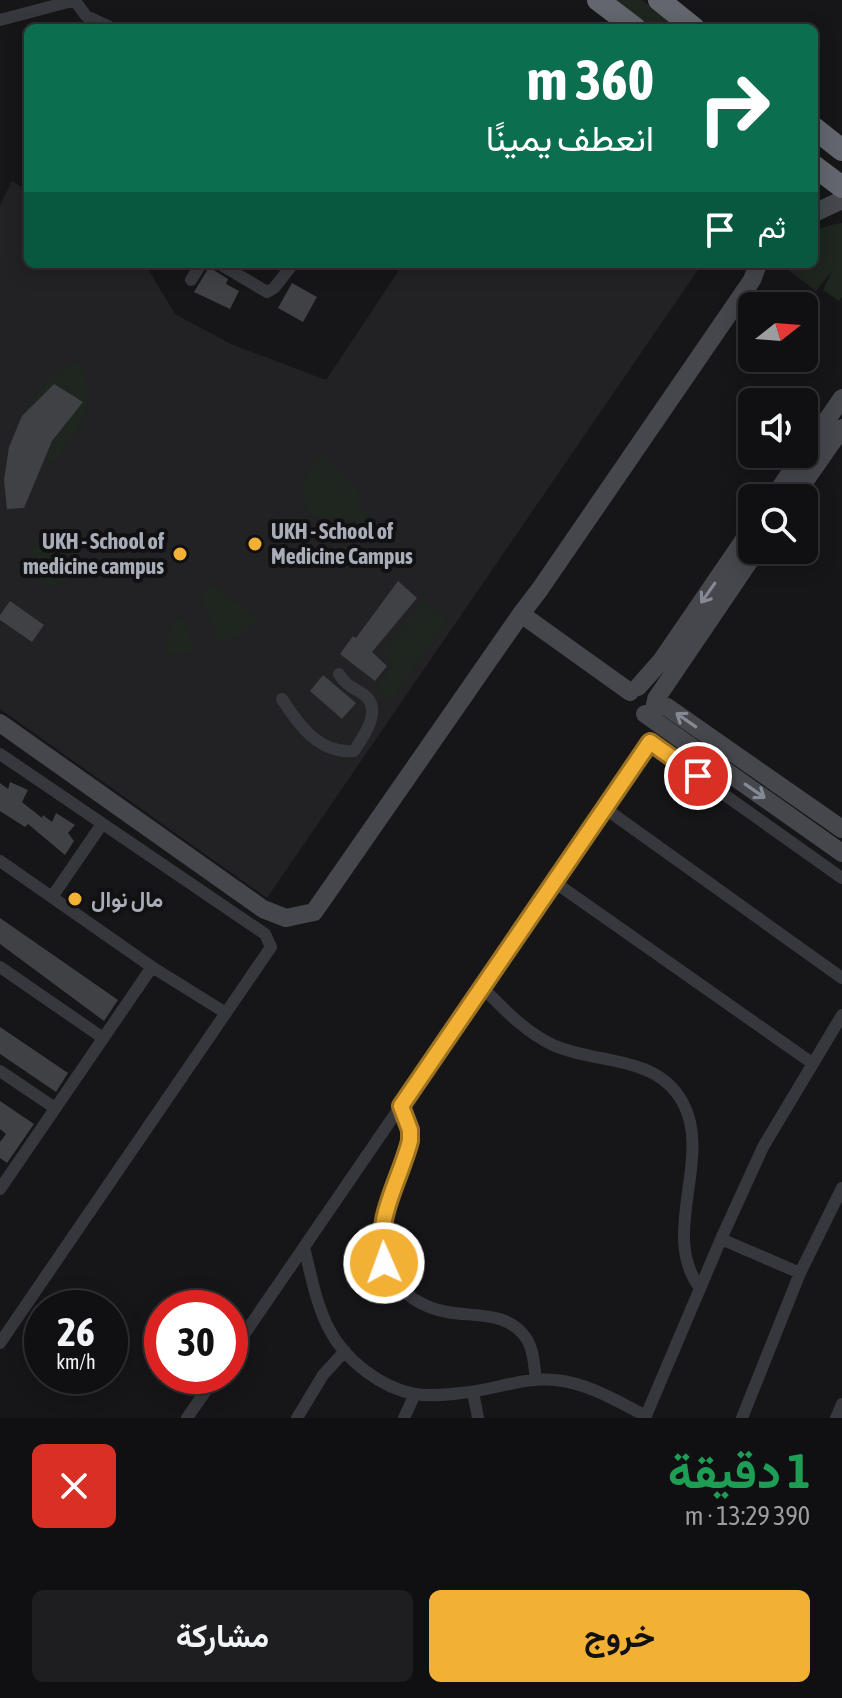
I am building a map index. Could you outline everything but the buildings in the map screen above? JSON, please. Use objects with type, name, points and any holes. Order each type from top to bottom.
[{"type":"highway","points":[[598,0],[630,24]]},
{"type":"highway","points":[[659,0],[689,24]]},
{"type":"highway","points":[[818,131],[842,150]]},
{"type":"highway","points":[[818,169],[842,187]]},
{"type":"street","points":[[0,20],[76,0],[86,16],[103,24]]},
{"type":"street","points":[[818,211],[842,200]]},
{"type":"street","points":[[191,280],[198,268]]},
{"type":"street","points":[[227,268],[267,292],[290,268]]},
{"type":"street","points":[[0,723],[263,909],[286,918],[314,912],[540,589],[755,272]]},
{"type":"street","points":[[800,484],[842,398]]},
{"type":"street","points":[[818,444],[842,428]]},
{"type":"street","points":[[634,689],[661,661],[738,548]]},
{"type":"street","points":[[652,706],[748,564]]},
{"type":"street","points":[[521,614],[634,689],[651,690],[652,706],[842,853]]},
{"type":"street","points":[[282,699],[295,720],[320,744],[338,752],[354,751],[373,717],[372,705],[365,695],[349,688],[339,674]]},
{"type":"street","points":[[652,706],[667,707],[842,829]]},
{"type":"street","points":[[248,1329],[650,742],[842,878]]},
{"type":"street","points":[[0,754],[268,936],[271,943],[270,950],[0,1343]]},
{"type":"street","points":[[610,812],[842,978]]},
{"type":"street","points":[[52,897],[102,824]]},
{"type":"street","points":[[0,861],[152,967],[226,1013]]},
{"type":"street","points":[[560,886],[812,1063]]},
{"type":"street","points":[[0,967],[103,1038]]},
{"type":"street","points":[[2,1183],[152,967]]},
{"type":"street","points":[[482,987],[531,1032],[555,1046],[647,1069],[668,1083],[684,1104],[692,1150],[684,1251],[692,1277],[700,1288]]},
{"type":"street","points":[[304,1247],[320,1309],[330,1332],[345,1351],[377,1379],[415,1394],[473,1392],[536,1380],[556,1380],[581,1385],[646,1417],[763,1147],[842,1015]]},
{"type":"street","points":[[0,1071],[55,1108]]},
{"type":"street","points":[[401,1106],[410,1130],[410,1141],[383,1220],[381,1249],[388,1271],[402,1290],[428,1306],[445,1312],[502,1319],[516,1327],[531,1350],[536,1380]]},
{"type":"street","points":[[742,1418],[800,1273],[842,1188]]},
{"type":"street","points":[[721,1239],[800,1273]]},
{"type":"street","points":[[297,1418],[323,1375],[345,1351]]},
{"type":"street","points":[[473,1392],[478,1418]]},
{"type":"street","points":[[187,1418],[204,1394]]},
{"type":"street","points":[[404,1418],[415,1394]]},
{"type":"street","points":[[836,1418],[842,1404]]},
{"type":"shaded area","points":[[613,0],[642,0],[672,24],[644,24]]},
{"type":"shaded area","name":"UKH - School of Medicine Campus","points":[[12,181],[24,188],[24,268],[147,268],[175,314],[231,344],[326,380],[400,268],[699,268],[267,898],[0,709],[0,205]]},
{"type":"shaded area","points":[[842,223],[842,297],[839,301],[823,290],[832,271],[816,291],[785,268],[818,268],[818,231]]},
{"type":"shaded area","points":[[75,362],[79,364],[85,379],[87,404],[78,426],[55,462],[47,458],[54,439],[83,402],[54,384],[28,410],[28,423],[21,418],[44,386]]},
{"type":"shaded area","points":[[323,456],[358,491],[360,507],[369,523],[312,516],[304,500],[304,486],[317,457]]},
{"type":"shaded area","points":[[57,539],[65,544],[66,578],[54,588],[35,574],[27,552],[39,543]]},
{"type":"shaded area","points":[[213,585],[259,619],[238,636],[218,642],[201,597]]},
{"type":"shaded area","points":[[424,602],[447,620],[390,701],[376,690],[394,664],[383,654]]},
{"type":"shaded area","points":[[183,618],[195,650],[176,655],[163,653],[174,621]]},
{"type":"place","name":"UKH - School of Medicine Campus","points":[[255,544]]},
{"type":"place","name":"UKH - School of medicine campus","points":[[180,554]]},
{"type":"place","name":"مال نوال","points":[[75,899]]},
{"type":"route","points":[[384,1263],[381,1249],[383,1220],[410,1141],[410,1130],[401,1106],[650,742],[698,776]]}]
